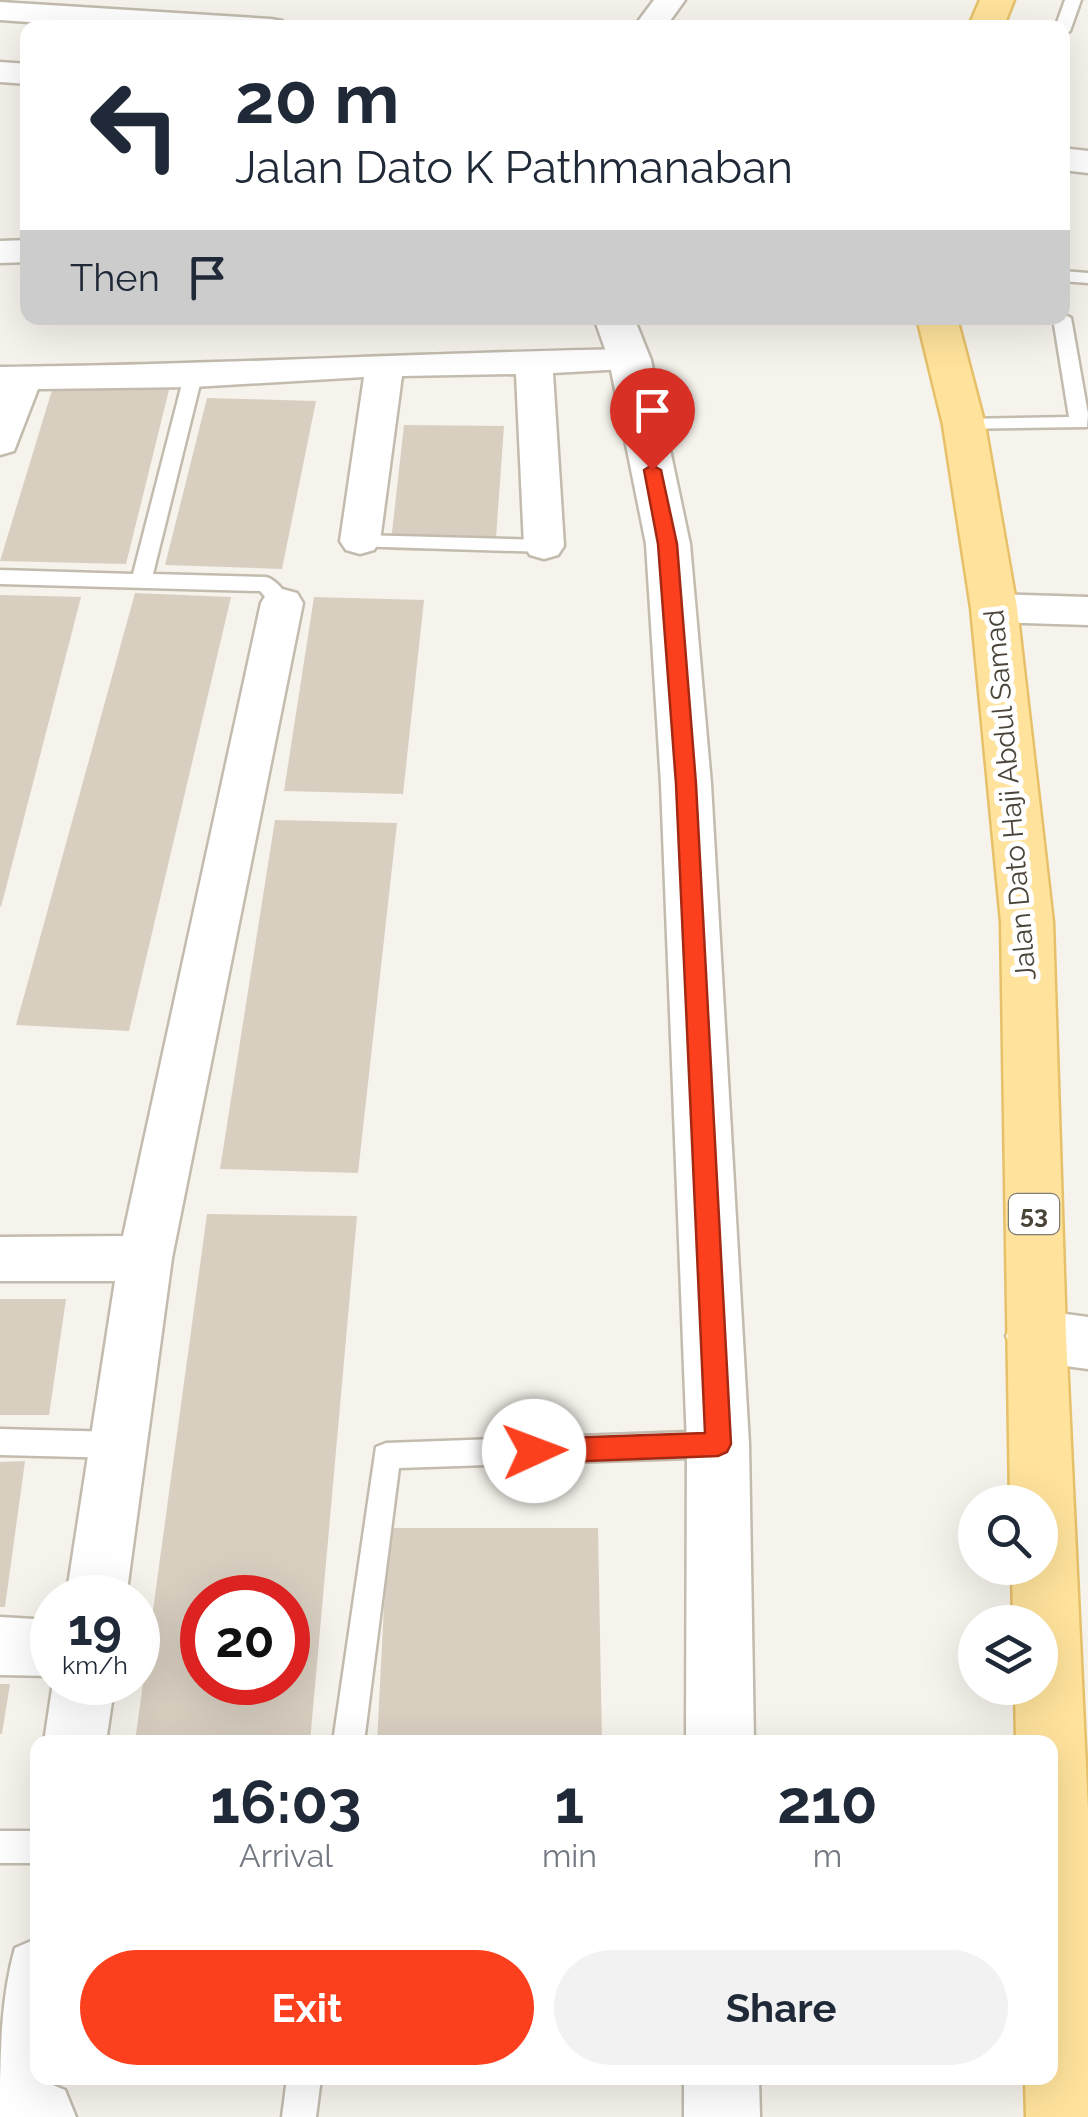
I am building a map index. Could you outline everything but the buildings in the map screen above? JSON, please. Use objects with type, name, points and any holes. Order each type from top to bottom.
[{"type":"main road","name":"Jalan Dato Haji Abdul Samad","points":[[938,325],[964,425],[994,608],[1027,922],[1062,1340],[1064,2117]]},
{"type":"street","points":[[654,20],[670,0]]},
{"type":"street","points":[[0,11],[143,20]]},
{"type":"street","points":[[0,444],[11,378],[534,364],[622,339],[668,544],[686,784],[718,1444],[720,1735]]},
{"type":"street","points":[[534,364],[544,546]]},
{"type":"street","points":[[360,540],[385,365]]},
{"type":"street","points":[[99,1575],[145,1258],[282,603]]},
{"type":"street","points":[[994,608],[1088,611]]},
{"type":"street","points":[[0,1259],[145,1258]]},
{"type":"street","points":[[0,1646],[30,1647]]},
{"type":"street","points":[[76,1735],[81,1705]]},
{"type":"street","points":[[11,2116],[30,2015]]},
{"type":"street","points":[[722,2085],[722,2117]]},
{"type":"street","points":[[0,2116],[38,2117]]},
{"type":"lane","points":[[964,425],[1080,423],[1063,325]]},
{"type":"lane","points":[[142,579],[193,376]]},
{"type":"lane","points":[[360,540],[544,546]]},
{"type":"lane","points":[[0,576],[266,584],[282,603]]},
{"type":"lane","points":[[0,1442],[118,1445]]},
{"type":"lane","points":[[349,1735],[386,1456],[718,1444]]},
{"type":"lane","points":[[0,1847],[30,1847]]},
{"type":"lane","points":[[299,2117],[303,2085]]},
{"type":"route","points":[[534,1451],[718,1444],[686,784],[668,544],[652,470]]}]
